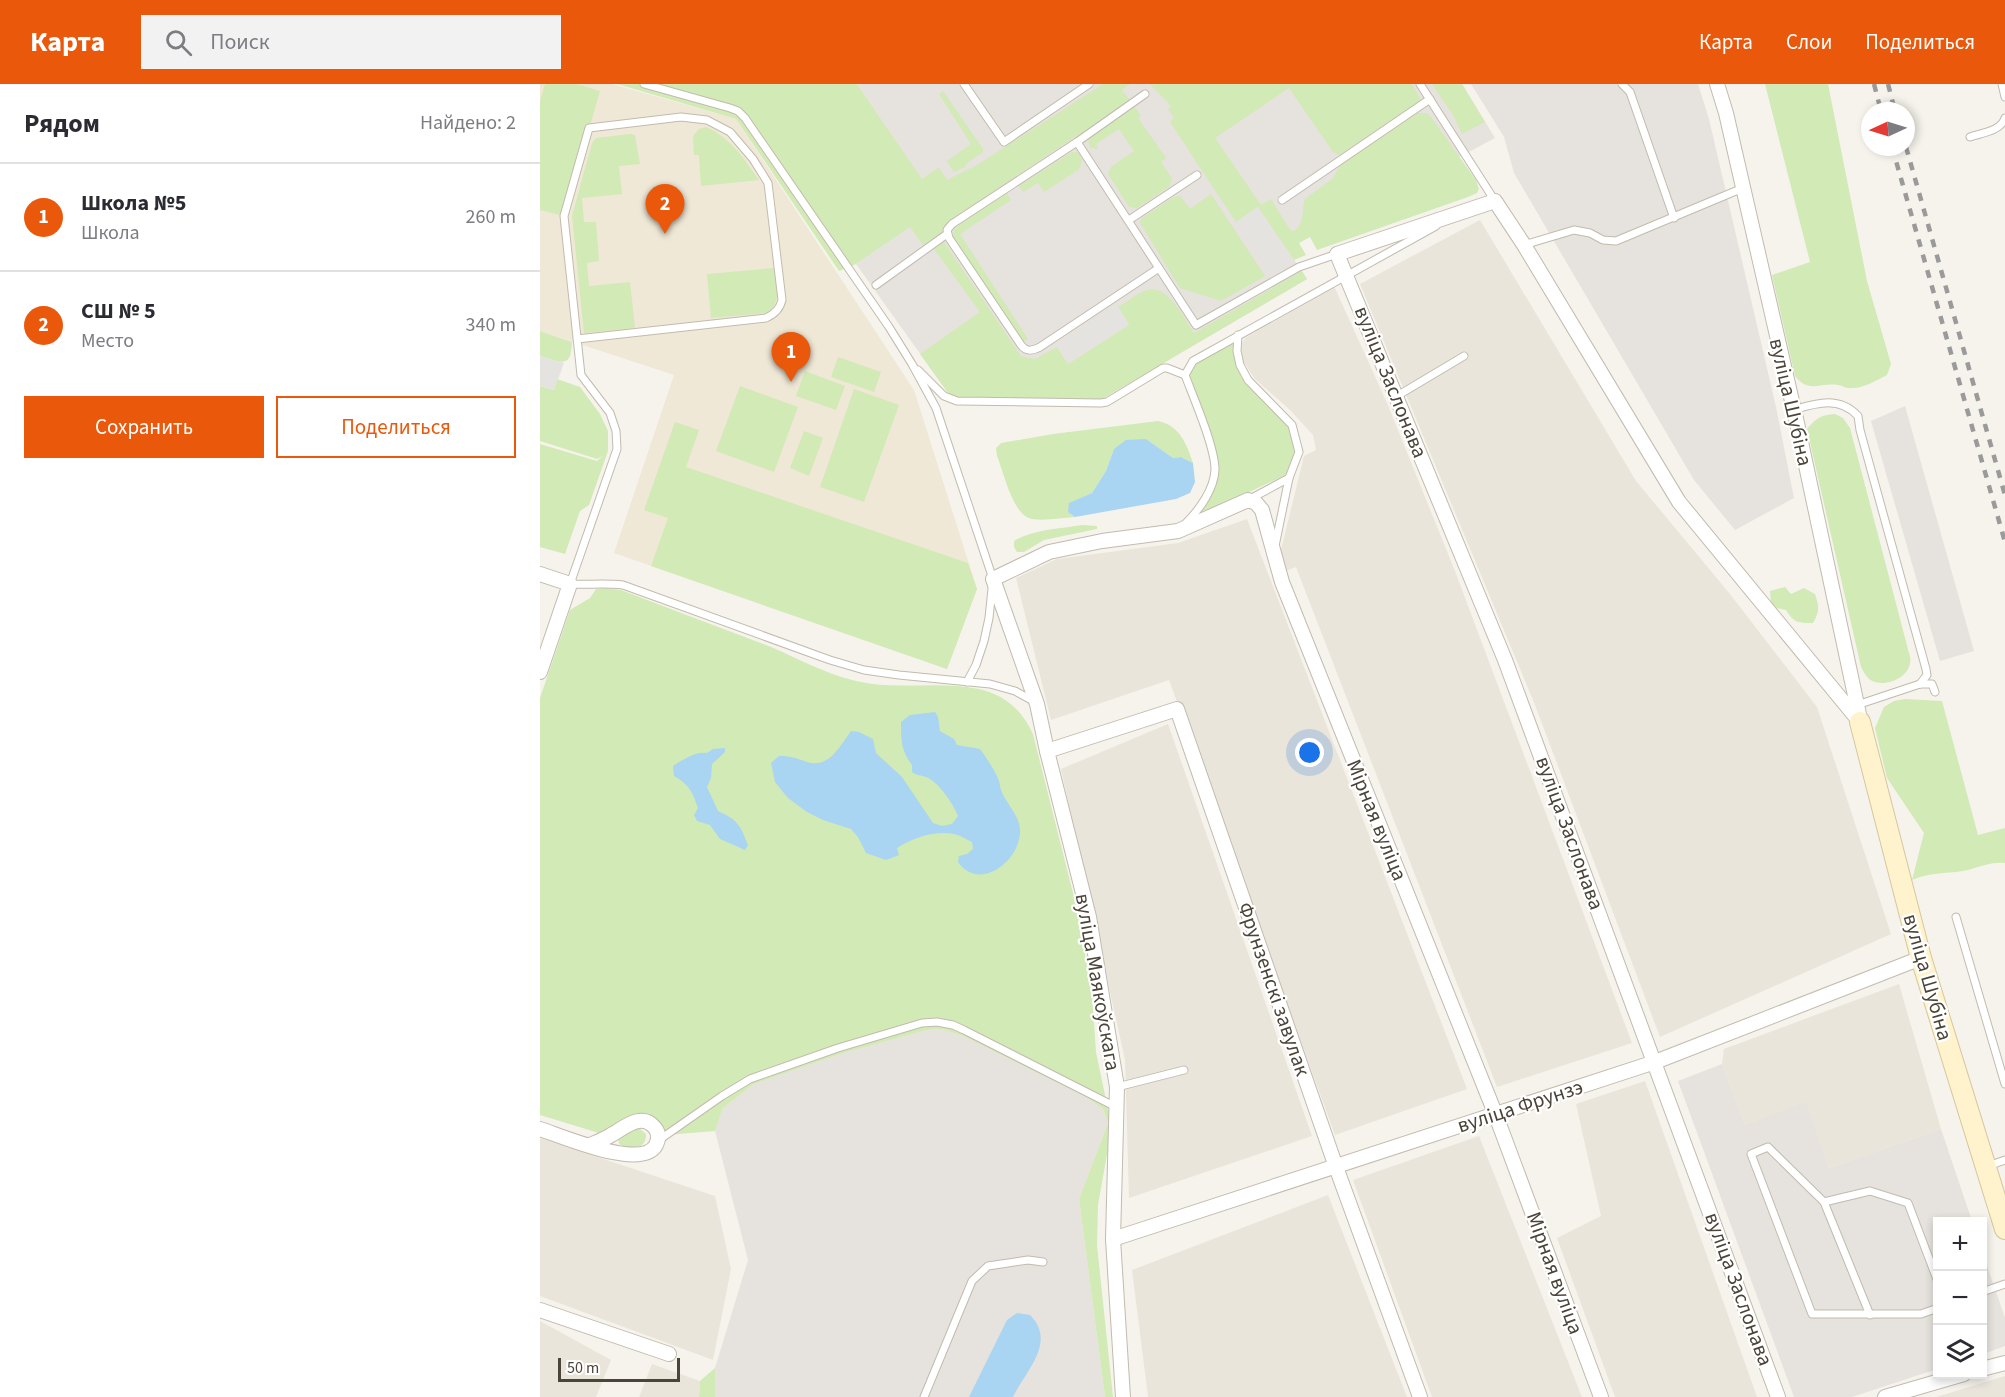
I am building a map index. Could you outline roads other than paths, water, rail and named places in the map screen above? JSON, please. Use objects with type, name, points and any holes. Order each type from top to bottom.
[{"type":"street","name":"вуліца Шубіна","points":[[1717,84],[1743,188],[1859,713],[1921,958],[2005,1229]]},
{"type":"street","name":"вуліца Шубіна","points":[[1495,201],[1524,245],[1678,502],[1859,713]]},
{"type":"street","points":[[1337,254],[1495,201]]},
{"type":"street","name":"вуліца Заслонава","points":[[1337,254],[1505,660],[1778,1397]]},
{"type":"street","points":[[993,579],[1049,552],[1102,541],[1178,531],[1248,500]]},
{"type":"street","name":"Мірная вуліца","points":[[1248,500],[1256,503],[1262,510],[1282,582],[1495,1113],[1601,1397]]},
{"type":"street","points":[[540,574],[570,584],[540,672]]},
{"type":"street","name":"вуліца Маякоўскага","points":[[993,579],[1037,704],[1089,917],[1117,1087],[1113,1239],[1123,1397]]},
{"type":"street","name":"Фрунзенскі завулак","points":[[1047,751],[1177,709],[1336,1167],[1420,1397]]},
{"type":"street","name":"вуліца Фрунзэ","points":[[1113,1239],[1655,1062],[1921,958]]},
{"type":"street","points":[[540,1129],[590,1145],[626,1155],[642,1154],[654,1150],[659,1140],[657,1130],[650,1123],[639,1121],[628,1123],[610,1136],[590,1145]]},
{"type":"street","points":[[540,1310],[669,1354]]},
{"type":"street","points":[[1987,1368],[2005,1363]]},
{"type":"street","points":[[1885,1397],[1947,1379]]},
{"type":"lane","points":[[644,84],[738,111],[889,327],[936,408],[993,579],[984,641],[976,665],[967,682]]},
{"type":"lane","points":[[964,84],[1004,142],[1076,87],[1089,84]]},
{"type":"lane","points":[[1420,84],[1495,201]]},
{"type":"lane","points":[[1622,84],[1630,92],[1674,218]]},
{"type":"lane","points":[[2002,84],[2005,97]]},
{"type":"lane","points":[[1145,94],[1077,142],[952,224],[947,230],[1024,350],[1030,351],[1040,347],[1160,268]]},
{"type":"lane","points":[[1282,200],[1430,99]]},
{"type":"lane","points":[[577,339],[766,318],[774,314],[780,306],[782,300],[768,183],[753,159],[730,132],[708,120],[681,117],[589,128],[564,216],[577,339],[581,375],[610,413],[616,431],[617,448],[570,584],[623,585],[830,660],[864,669],[990,684],[1015,690],[1037,704]]},
{"type":"lane","points":[[1970,137],[1997,129],[2004,123],[2005,118]]},
{"type":"lane","points":[[1077,142],[1196,325],[1299,267],[1337,254]]},
{"type":"lane","points":[[1129,220],[1197,175]]},
{"type":"lane","points":[[1524,245],[1574,230],[1590,233],[1603,240],[1616,241],[1743,188]]},
{"type":"lane","points":[[1185,375],[1193,361],[1464,211]]},
{"type":"lane","points":[[876,285],[948,234]]},
{"type":"lane","points":[[1238,335],[1237,351],[1240,365],[1248,380],[1292,425],[1297,439],[1299,452],[1289,478],[1274,551]]},
{"type":"lane","points":[[1397,396],[1464,356]]},
{"type":"lane","points":[[912,364],[944,396],[957,401],[1101,403],[1107,402],[1163,368],[1185,375],[1213,454],[1215,471],[1211,486],[1201,505],[1178,531]]},
{"type":"lane","points":[[1793,410],[1827,402],[1844,405],[1858,416],[1926,669],[1927,675],[1920,684]]},
{"type":"lane","points":[[1248,500],[1289,478]]},
{"type":"lane","points":[[1859,713],[1920,684],[1932,684],[1935,692]]},
{"type":"lane","points":[[1956,917],[2005,1084]]},
{"type":"lane","points":[[659,1140],[750,1079],[838,1048],[922,1023],[938,1022],[953,1025],[1117,1108]]},
{"type":"lane","points":[[1117,1087],[1184,1070]]},
{"type":"lane","points":[[1870,1315],[1824,1202],[1768,1147],[1751,1154],[1812,1314],[1870,1315],[1921,1314],[1933,1310]]},
{"type":"lane","points":[[1986,1167],[2005,1160]]},
{"type":"lane","points":[[1824,1202],[1870,1191],[1908,1203],[1934,1271]]},
{"type":"lane","points":[[924,1397],[972,1281],[988,1266],[1028,1260],[1043,1262]]},
{"type":"lane","points":[[1987,1291],[2005,1284]]},
{"type":"water","points":[[1146,439],[1173,458],[1181,457],[1193,463],[1195,482],[1190,493],[1176,499],[1075,517],[1068,512],[1069,503],[1092,493],[1106,471],[1114,449],[1126,440]]},
{"type":"water","points":[[935,712],[940,731],[954,739],[957,745],[980,749],[991,765],[1003,795],[1018,820],[1020,831],[1013,853],[1006,862],[987,874],[967,871],[958,862],[959,856],[973,849],[972,842],[958,835],[947,833],[932,834],[910,841],[897,848],[899,855],[886,860],[866,853],[851,829],[807,812],[788,798],[775,782],[771,763],[779,756],[807,762],[822,762],[833,755],[851,731],[859,732],[873,739],[876,753],[902,777],[933,823],[942,826],[952,824],[958,816],[953,806],[931,779],[912,772],[912,765],[902,745],[901,722],[910,715]]},
{"type":"water","points":[[725,748],[725,752],[712,764],[711,778],[707,787],[718,811],[734,820],[740,828],[748,845],[745,850],[720,839],[710,825],[697,821],[694,815],[698,808],[692,793],[683,782],[674,776],[673,766],[685,759],[698,753]]},
{"type":"water","points":[[1017,1313],[1030,1315],[1038,1325],[1041,1335],[1037,1356],[1013,1397],[969,1397],[1007,1320]]},
{"type":"railway","points":[[1874,84],[1879,102]]},
{"type":"railway","points":[[1888,84],[1893,102]]},
{"type":"railway","points":[[1895,156],[2005,542]]},
{"type":"railway","points":[[1909,156],[2005,495]]},
{"type":"place","name":"СШ № 5","points":[[665,234]]},
{"type":"place","name":"Школа №5","points":[[791,382]]}]
